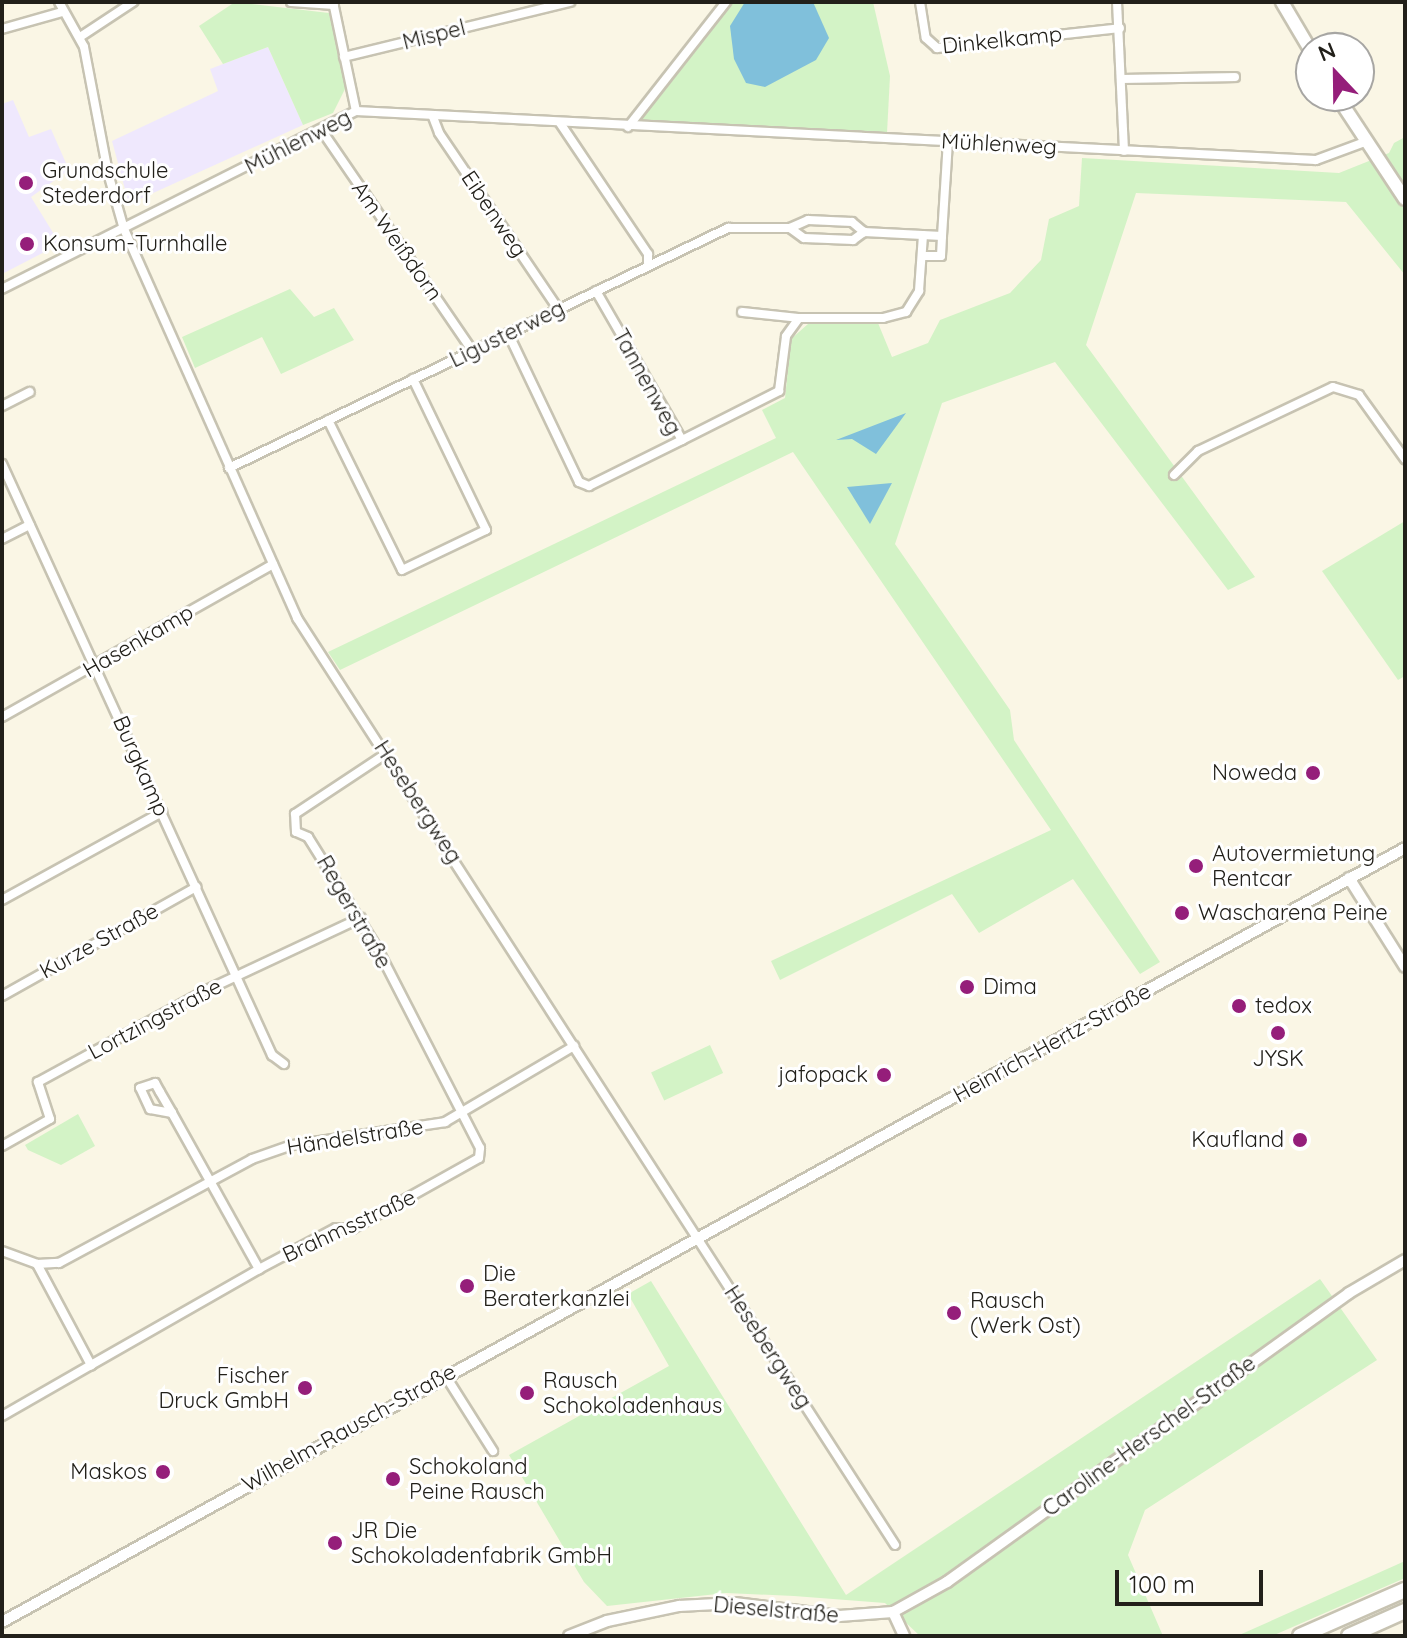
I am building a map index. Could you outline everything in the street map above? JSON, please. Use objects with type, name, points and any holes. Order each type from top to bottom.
[{"type":"highway","points":[[1300,1636],[1405,1590]]},
{"type":"highway","points":[[1349,1636],[1405,1611]]},
{"type":"main road","points":[[1282,2],[1300,32]]},
{"type":"main road","points":[[1347,112],[1405,199]]},
{"type":"street","points":[[80,37],[133,2]]},
{"type":"street","points":[[291,2],[334,4],[356,111]]},
{"type":"street","name":"Mispel","points":[[344,57],[570,2]]},
{"type":"street","points":[[628,127],[726,2]]},
{"type":"street","name":"Dinkelkamp","points":[[920,2],[926,38],[937,48],[1120,28]]},
{"type":"street","points":[[1117,2],[1125,79],[1124,151]]},
{"type":"street","points":[[2,29],[60,7]]},
{"type":"street","name":"Hesebergweg","points":[[60,7],[80,37],[124,229],[229,468],[306,632],[387,753],[895,1545]]},
{"type":"street","points":[[1125,79],[1235,77]]},
{"type":"street","name":"Mühlenweg","points":[[2,289],[322,131],[356,111],[1316,160],[1365,142]]},
{"type":"street","name":"Eibenweg","points":[[433,117],[439,133],[558,309]]},
{"type":"street","points":[[560,123],[648,254],[648,263]]},
{"type":"street","name":"Am Weißdorn","points":[[322,131],[472,350]]},
{"type":"street","points":[[922,256],[941,256],[948,141]]},
{"type":"street","name":"Ligusterweg","points":[[229,468],[648,263],[728,228],[790,228],[808,220],[852,222],[864,232],[942,236]]},
{"type":"street","name":"Ligusterweg","points":[[790,228],[804,238],[853,240],[864,232]]},
{"type":"street","points":[[742,312],[799,318],[883,318],[906,312],[919,291],[923,235]]},
{"type":"street","name":"Tannenweg","points":[[508,333],[579,482],[589,486],[682,440],[596,291]]},
{"type":"street","points":[[682,440],[779,391],[786,336],[799,318]]},
{"type":"street","points":[[328,420],[402,570],[486,530],[413,379]]},
{"type":"street","points":[[1174,475],[1198,451],[1333,387],[1359,395],[1405,459]]},
{"type":"street","points":[[2,406],[30,392]]},
{"type":"street","name":"Burgkamp","points":[[2,464],[272,1055],[284,1064]]},
{"type":"street","points":[[2,539],[30,525]]},
{"type":"street","name":"Hasenkamp","points":[[2,717],[273,564]]},
{"type":"street","name":"Regerstraße","points":[[387,753],[295,814],[296,832],[308,837],[361,918],[464,1114]]},
{"type":"street","points":[[2,900],[162,812]]},
{"type":"street","name":"Heinrich-Hertz-Straße","points":[[697,1236],[1405,848]]},
{"type":"street","points":[[1349,878],[1405,967]]},
{"type":"street","name":"Kurze Straße","points":[[2,996],[196,887]]},
{"type":"street","name":"Lortzingstraße","points":[[2,1146],[50,1119],[38,1082],[237,977],[361,918]]},
{"type":"street","name":"Händelstraße","points":[[37,1264],[72,1258],[210,1181],[292,1145],[410,1131],[464,1114],[574,1046]]},
{"type":"street","name":"Brahmsstraße","points":[[172,1113],[259,1269]]},
{"type":"street","name":"Brahmsstraße","points":[[2,1416],[259,1269],[336,1228],[352,1229],[476,1162],[480,1148],[464,1114]]},
{"type":"street","name":"Wilhelm-Rausch-Straße","points":[[2,1622],[697,1236]]},
{"type":"street","points":[[2,1251],[37,1264],[91,1365]]},
{"type":"street","name":"Caroline-Herschel-Straße","points":[[893,1612],[947,1582],[1337,1301],[1405,1260]]},
{"type":"street","points":[[445,1375],[493,1451]]},
{"type":"street","name":"Dieselstraße","points":[[569,1636],[607,1621],[679,1606],[735,1603],[839,1616],[893,1612]]},
{"type":"street","points":[[893,1612],[904,1636]]},
{"type":"shaded area","points":[[268,47],[303,125],[129,204],[112,141],[218,91],[210,69]]},
{"type":"shaded area","name":"Grundschule Stederdorf","points":[[13,100],[29,137],[51,129],[69,170],[31,197],[60,244],[2,274],[2,104]]},
{"type":"green space","points":[[235,2],[329,13],[346,87],[333,113],[303,125],[268,47],[223,64],[199,26]]},
{"type":"green space","points":[[730,2],[873,2],[890,76],[887,133],[640,120],[643,108]]},
{"type":"green space","points":[[1405,137],[1405,275],[1346,202],[1136,193],[1086,345],[1255,577],[1228,590],[1055,362],[942,403],[895,544],[1010,710],[1014,740],[1160,962],[1140,974],[1073,879],[979,933],[952,894],[780,980],[771,961],[1051,830],[793,452],[340,670],[328,652],[776,438],[762,410],[785,398],[791,339],[808,324],[878,323],[892,357],[928,343],[940,320],[1010,293],[1041,260],[1049,219],[1079,206],[1082,158],[1339,173],[1389,153],[1394,143]]},
{"type":"green space","points":[[290,289],[314,317],[334,308],[354,340],[281,374],[262,337],[195,368],[182,337]]},
{"type":"green space","points":[[1405,521],[1405,676],[1398,680],[1322,571]]},
{"type":"green space","points":[[710,1045],[723,1073],[664,1101],[651,1072]]},
{"type":"green space","points":[[78,1114],[95,1146],[61,1165],[28,1150],[25,1145]]},
{"type":"green space","points":[[1320,1279],[1377,1360],[1145,1510],[1128,1555],[1163,1636],[920,1636],[885,1603],[794,1596],[726,1593],[607,1606],[584,1582],[509,1455],[669,1366],[628,1294],[651,1281],[846,1595]]},
{"type":"green space","points":[[1405,1561],[1405,1578],[1272,1636],[1237,1636]]},
{"type":"water","points":[[745,2],[813,2],[829,38],[816,60],[765,87],[746,83],[734,59],[730,26]]},
{"type":"water","points":[[906,413],[876,454],[852,439],[836,440]]},
{"type":"water","points":[[892,483],[870,524],[847,487]]},
{"type":"place","name":"Grundschule Stederdorf","points":[[26,183]]},
{"type":"place","name":"Konsum-Turnhalle","points":[[27,244]]},
{"type":"place","name":"Noweda","points":[[1313,773]]},
{"type":"place","name":"Autovermietung Rentcar","points":[[1196,866]]},
{"type":"place","name":"Wascharena Peine","points":[[1182,913]]},
{"type":"place","name":"Dima","points":[[967,987]]},
{"type":"place","name":"tedox","points":[[1239,1006]]},
{"type":"place","name":"JYSK","points":[[1278,1033]]},
{"type":"place","name":"jafopack","points":[[884,1075]]},
{"type":"place","name":"Kaufland","points":[[1300,1140]]},
{"type":"place","name":"Die Beraterkanzlei","points":[[467,1286]]},
{"type":"place","name":"Rausch (Werk Ost)","points":[[954,1313]]},
{"type":"place","name":"Fischer Druck GmbH","points":[[305,1388]]},
{"type":"place","name":"Rausch Schokoladenhaus","points":[[527,1393]]},
{"type":"place","name":"Maskos","points":[[163,1472]]},
{"type":"place","name":"Schokoland Peine Rausch","points":[[393,1479]]},
{"type":"place","name":"JR Die Schokoladenfabrik GmbH","points":[[335,1543]]}]
